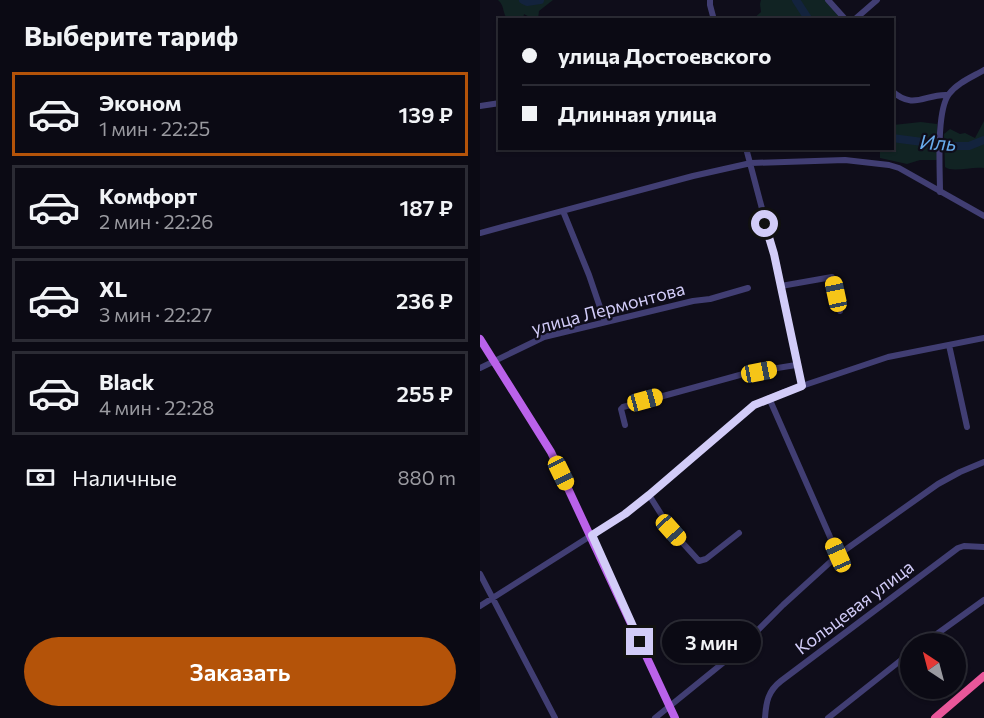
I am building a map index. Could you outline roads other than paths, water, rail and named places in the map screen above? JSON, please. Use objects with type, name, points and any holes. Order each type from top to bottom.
[{"type":"highway","points":[[935,718],[984,676]]},
{"type":"main road","points":[[480,339],[551,452],[592,535],[675,718]]},
{"type":"street","points":[[710,0],[713,18]]},
{"type":"street","points":[[828,0],[844,18]]},
{"type":"street","points":[[856,18],[877,0]]},
{"type":"street","points":[[940,192],[940,140],[943,108],[948,95],[984,70]]},
{"type":"street","points":[[894,93],[899,97],[921,101],[939,94],[948,95]]},
{"type":"street","points":[[480,106],[498,103]]},
{"type":"street","points":[[747,150],[781,286],[802,386]]},
{"type":"street","points":[[480,233],[693,176],[751,163],[796,160],[845,160],[889,165],[899,168],[984,216]]},
{"type":"street","points":[[563,211],[605,322]]},
{"type":"street","points":[[781,286],[832,277],[840,311]]},
{"type":"street","name":"улица Лермонтова","points":[[480,368],[544,338],[748,288]]},
{"type":"street","points":[[480,606],[625,514],[742,414],[769,398],[888,357],[984,338]]},
{"type":"street","points":[[949,345],[967,427]]},
{"type":"street","points":[[626,425],[621,409],[623,406],[747,373],[796,364]]},
{"type":"street","points":[[769,398],[838,555]]},
{"type":"street","points":[[655,718],[734,654],[838,555],[938,484],[984,462]]},
{"type":"street","points":[[649,495],[671,530],[699,561],[706,559],[739,533]]},
{"type":"street","name":"Кольцевая улица","points":[[765,718],[772,688],[958,548],[984,547]]},
{"type":"street","points":[[480,574],[555,718]]},
{"type":"street","points":[[938,633],[984,600]]},
{"type":"street","points":[[828,718],[900,661]]},
{"type":"waterway","name":"Иль","points":[[523,0],[527,2],[540,0]]},
{"type":"waterway","name":"Иль","points":[[796,0],[808,18]]},
{"type":"waterway","name":"Иль","points":[[894,138],[953,146],[969,146],[984,140]]}]
